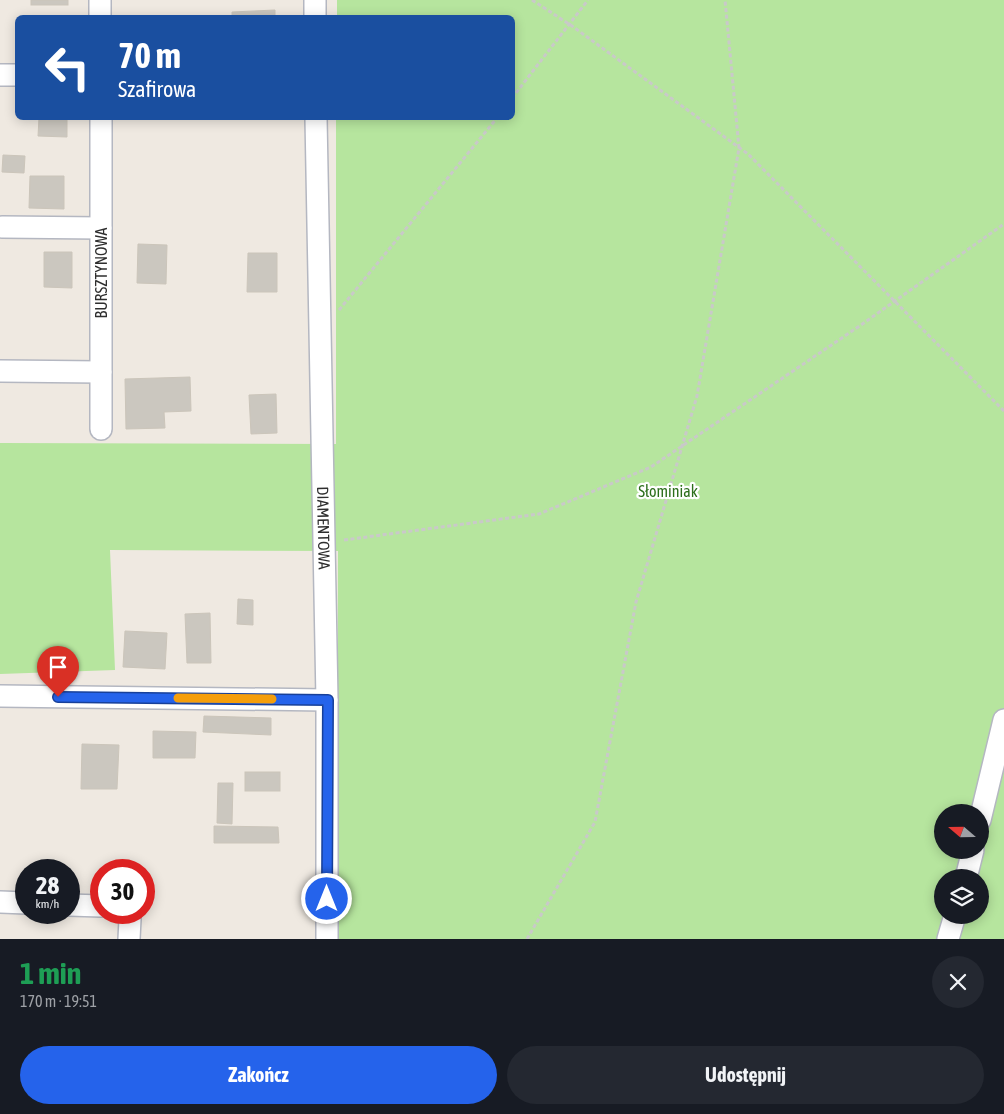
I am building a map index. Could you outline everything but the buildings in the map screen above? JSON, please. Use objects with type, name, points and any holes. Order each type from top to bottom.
[{"type":"street","points":[[100,0],[100,15]]},
{"type":"street","points":[[315,0],[315,15]]},
{"type":"street","points":[[0,75],[15,75]]},
{"type":"street","name":"BURSZTYNOWA","points":[[100,120],[101,429]]},
{"type":"street","name":"DIAMENTOWA","points":[[316,120],[328,700],[327,939]]},
{"type":"street","points":[[2,227],[101,228]]},
{"type":"street","points":[[0,371],[101,372]]},
{"type":"street","points":[[0,696],[328,700]]},
{"type":"street","points":[[984,804],[1004,720]]},
{"type":"street","points":[[0,902],[15,903]]},
{"type":"street","points":[[130,924],[130,939]]},
{"type":"street","points":[[948,939],[952,924]]},
{"type":"path","points":[[532,0],[569,24],[748,154],[1004,412]]},
{"type":"path","points":[[515,94],[588,0]]},
{"type":"path","points":[[527,939],[595,822],[636,602],[697,396],[739,148],[725,0]]},
{"type":"path","points":[[339,310],[494,120]]},
{"type":"path","points":[[324,543],[539,514],[650,467],[1004,224]]},
{"type":"green space","name":"Słominiak","points":[[337,0],[1004,0],[1004,939],[337,939],[338,551],[110,550],[115,670],[0,674],[0,443],[336,444],[336,120],[515,120],[515,15],[337,15]]},
{"type":"slow traffic","points":[[178,698],[272,699]]},
{"type":"route","points":[[58,697],[328,700],[327,899]]}]
